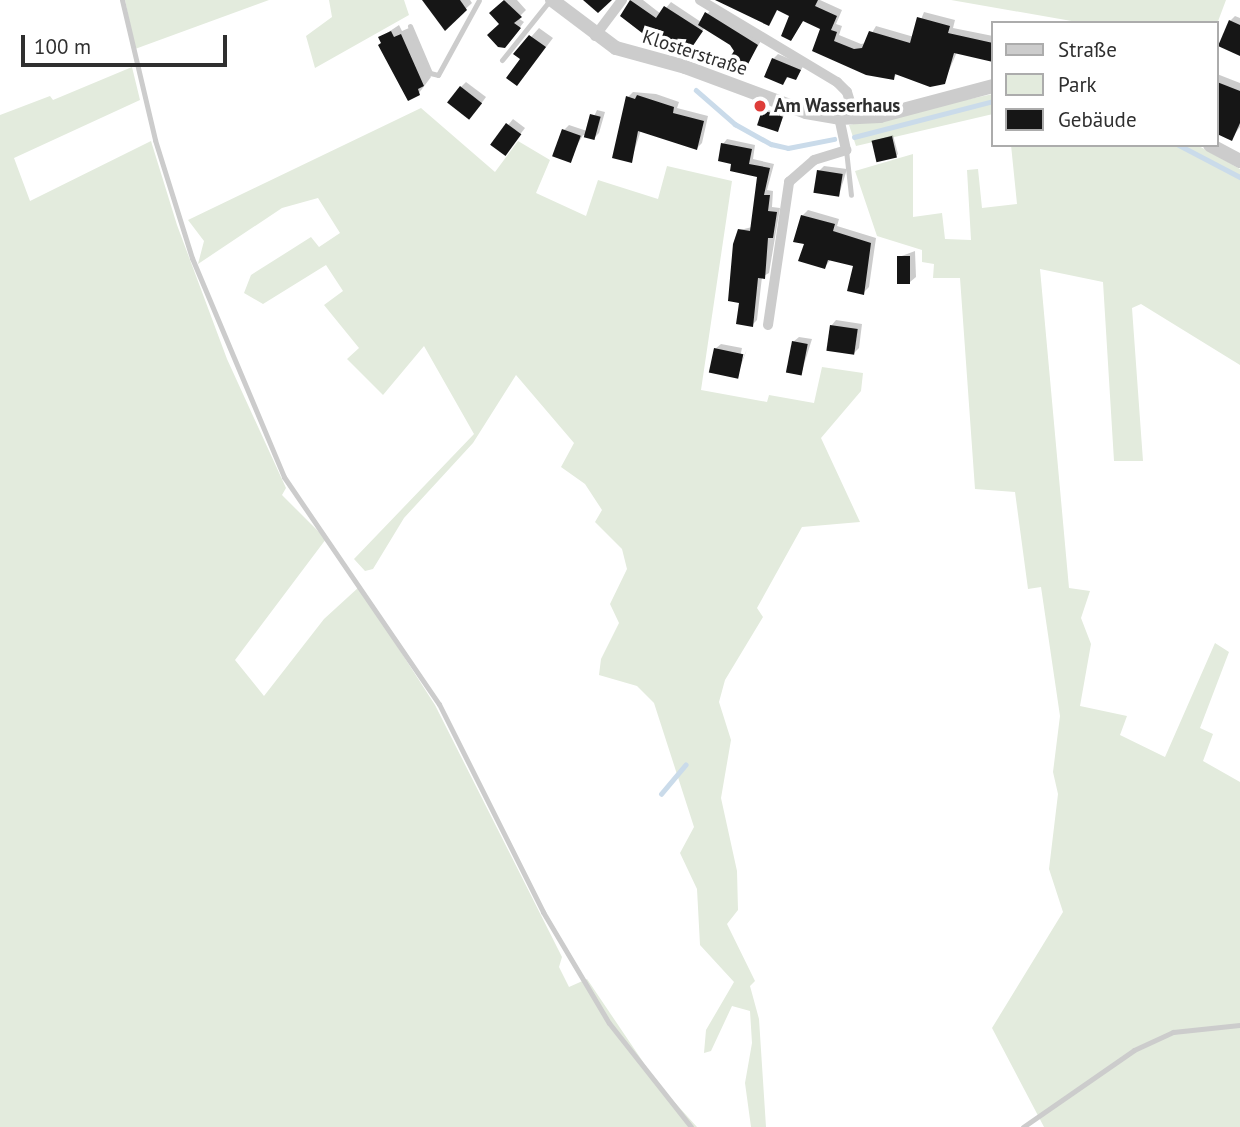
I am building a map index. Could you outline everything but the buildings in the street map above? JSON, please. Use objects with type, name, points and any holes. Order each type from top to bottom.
[{"type":"street","name":"Klosterstraße","points":[[551,0],[595,36],[616,48],[685,67],[840,122],[992,86]]},
{"type":"street","points":[[595,36],[622,0]]},
{"type":"street","points":[[700,0],[837,82],[847,92],[855,118]]},
{"type":"street","points":[[768,325],[789,182],[814,160],[846,148],[840,122]]},
{"type":"street","points":[[1214,147],[1240,161]]},
{"type":"lane","points":[[122,0],[152,130],[192,258],[284,477],[439,704],[544,912],[608,1023],[691,1127]]},
{"type":"lane","points":[[410,26],[430,73],[438,75],[477,3],[470,0]]},
{"type":"lane","points":[[502,60],[551,0]]},
{"type":"lane","points":[[846,148],[851,195]]},
{"type":"lane","points":[[1023,1127],[1134,1050],[1174,1032],[1240,1025]]},
{"type":"green space","points":[[125,0],[269,0],[135,49]]},
{"type":"green space","points":[[329,0],[404,0],[409,15],[315,68],[306,36],[332,17]]},
{"type":"green space","points":[[951,0],[1226,0],[1218,21],[1072,21]]},
{"type":"green space","points":[[132,67],[140,100],[14,158],[30,201],[151,141],[177,225],[227,359],[286,488],[282,495],[326,539],[235,660],[264,696],[324,619],[359,587],[435,705],[562,957],[559,967],[569,987],[587,979],[658,1084],[697,1127],[0,1127],[0,115],[50,96],[53,100]]},
{"type":"green space","points":[[992,94],[992,114],[856,146],[849,125]]},
{"type":"green space","points":[[421,108],[495,172],[518,141],[550,160],[536,193],[586,216],[598,180],[658,199],[667,166],[732,181],[701,390],[767,402],[769,395],[814,403],[822,367],[863,373],[861,391],[821,438],[860,522],[802,527],[757,608],[763,617],[725,680],[719,702],[731,740],[721,798],[737,871],[738,910],[727,924],[755,981],[750,986],[759,1019],[766,1127],[751,1127],[745,1083],[752,1043],[750,1011],[732,1006],[711,1051],[704,1053],[706,1030],[734,982],[700,945],[697,889],[680,853],[694,827],[654,703],[637,686],[599,675],[601,659],[619,623],[610,604],[627,569],[622,549],[595,522],[602,510],[585,484],[561,467],[574,443],[516,375],[473,443],[404,518],[373,569],[365,571],[354,559],[474,434],[424,346],[383,395],[347,359],[359,348],[324,305],[343,291],[326,265],[263,304],[244,293],[251,275],[311,237],[319,247],[340,233],[318,198],[282,208],[198,264],[204,241],[188,220]]},
{"type":"green space","points":[[1011,147],[1201,147],[1240,169],[1240,365],[1141,304],[1132,308],[1143,461],[1114,461],[1103,282],[1040,269],[1069,588],[1090,591],[1081,618],[1091,644],[1080,706],[1127,716],[1120,735],[1165,757],[1215,643],[1229,652],[1200,728],[1213,734],[1203,761],[1240,782],[1240,1127],[1044,1127],[992,1028],[1063,912],[1049,869],[1058,794],[1053,772],[1060,716],[1041,587],[1028,589],[1015,492],[975,489],[960,278],[933,278],[934,264],[922,262],[922,250],[877,236],[855,171],[913,154],[913,217],[942,213],[945,239],[971,240],[967,170],[978,169],[982,208],[1017,204]]},
{"type":"waterway","points":[[696,90],[735,124],[771,144],[788,148],[834,139]]},
{"type":"waterway","points":[[854,137],[992,101]]},
{"type":"waterway","points":[[1183,147],[1240,177]]},
{"type":"waterway","points":[[661,794],[685,765]]},
{"type":"place","name":"Am Wasserhaus","points":[[760,106]]}]
